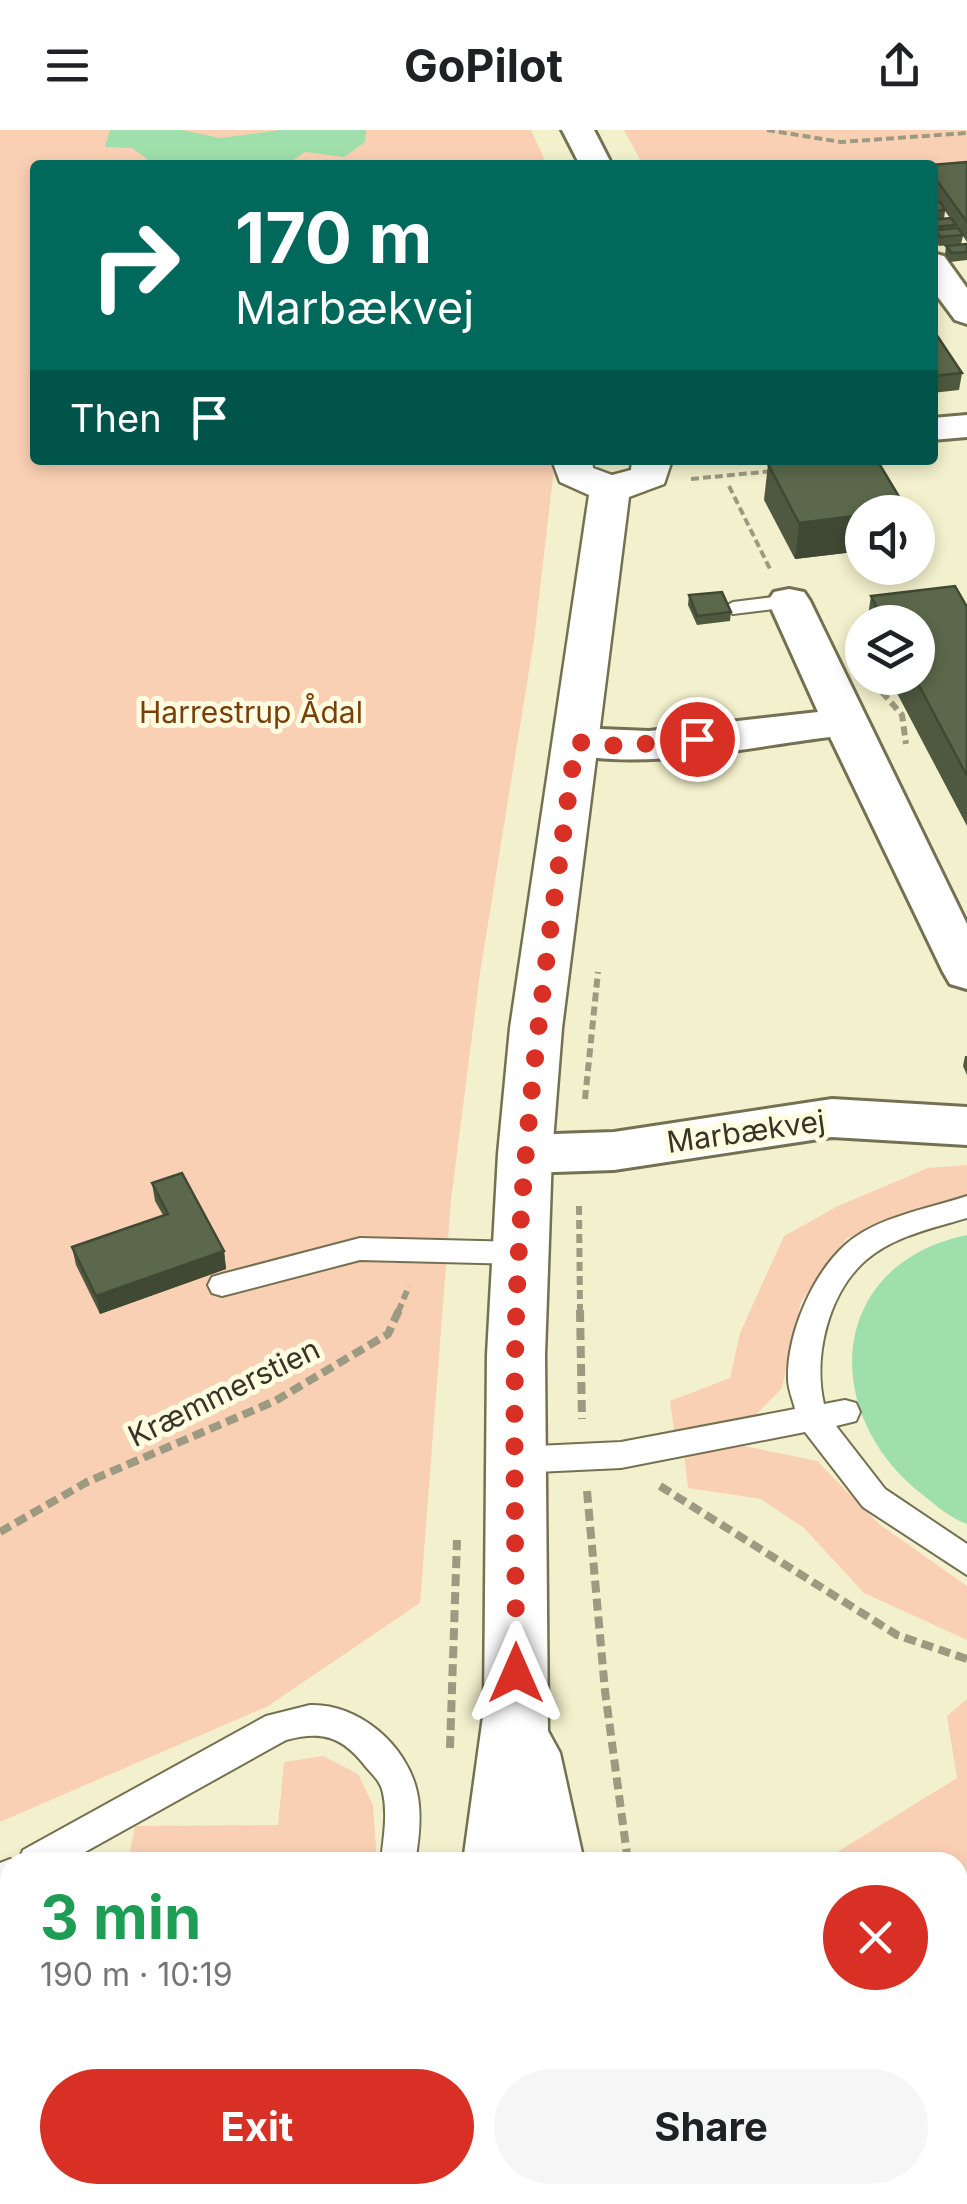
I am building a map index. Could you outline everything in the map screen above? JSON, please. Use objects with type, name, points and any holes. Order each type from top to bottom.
[{"type":"street","points":[[578,130],[593,160]]},
{"type":"street","points":[[944,274],[967,313]]},
{"type":"street","points":[[938,429],[967,426]]},
{"type":"street","points":[[499,1852],[517,1708],[515,1460],[519,1254],[536,1028],[576,742],[621,470]]},
{"type":"street","points":[[789,601],[967,972]]},
{"type":"street","points":[[576,742],[649,745],[844,722]]},
{"type":"street","name":"Marbækvej","points":[[525,1154],[614,1151],[832,1118],[967,1126]]},
{"type":"street","points":[[517,1708],[546,1852]]},
{"type":"lane","points":[[733,608],[789,601]]},
{"type":"lane","points":[[967,1207],[892,1231],[855,1254],[822,1298],[803,1379],[812,1418],[874,1498],[967,1561]]},
{"type":"lane","points":[[222,1284],[360,1249],[519,1254]]},
{"type":"lane","points":[[515,1460],[621,1454],[845,1412]]},
{"type":"lane","points":[[53,1852],[278,1727],[308,1718],[340,1720],[365,1737],[398,1782],[403,1826],[399,1852]]},
{"type":"path","points":[[767,130],[797,140],[855,144],[967,133]]},
{"type":"path","points":[[621,470],[692,480],[781,470]]},
{"type":"path","points":[[730,486],[778,585],[774,592],[789,601]]},
{"type":"path","name":"Kræmmerstien","points":[[0,1532],[87,1482],[274,1401],[388,1334],[424,1252]]},
{"type":"path","points":[[621,1454],[643,1476],[897,1635],[967,1659]]},
{"type":"green space","name":"Harrestrup Ådal","points":[[0,130],[531,130],[545,160],[30,160],[30,465],[554,465],[534,640],[480,973],[451,1200],[420,1603],[268,1706],[0,1822]]},
{"type":"green space","points":[[624,130],[967,130],[967,168],[938,171],[938,160],[640,160]]},
{"type":"green space","points":[[967,1165],[967,1198],[950,1199],[847,1238],[801,1302],[782,1388],[746,1425],[674,1430],[670,1401],[730,1378],[740,1333],[784,1236],[838,1206],[928,1168]]},
{"type":"green space","points":[[744,1446],[817,1461],[879,1524],[967,1586],[967,1640],[864,1593],[804,1528],[761,1499],[688,1488],[684,1454]]},
{"type":"green space","points":[[967,1699],[967,1852],[837,1852],[957,1778],[947,1716]]},
{"type":"green space","points":[[323,1756],[358,1774],[373,1805],[376,1852],[130,1852],[135,1826],[278,1825],[284,1762]]},
{"type":"shaded area","points":[[110,130],[182,130],[220,138],[281,130],[366,130],[365,142],[344,157],[305,152],[293,160],[149,160],[132,148],[105,147]]},
{"type":"shaded area","points":[[967,1235],[967,1524],[933,1503],[889,1462],[866,1425],[854,1385],[853,1346],[864,1309],[886,1277],[920,1251]]},
{"type":"building","points":[[967,162],[967,222],[938,182],[938,164]]},
{"type":"building","points":[[951,218],[956,225],[938,227],[938,219]]},
{"type":"building","points":[[958,228],[963,235],[940,237],[938,230]]},
{"type":"building","points":[[967,244],[967,252],[952,253],[946,246]]},
{"type":"building","points":[[938,337],[962,373],[938,375]]},
{"type":"building","points":[[769,465],[880,465],[898,495],[845,495],[845,517],[799,523]]},
{"type":"building","points":[[955,586],[967,607],[967,776],[924,695],[935,695],[935,605],[876,605],[871,596]]},
{"type":"building","points":[[722,592],[731,612],[697,616],[689,595]]},
{"type":"building","points":[[182,1173],[224,1251],[96,1296],[72,1247],[168,1214],[152,1183]]},
{"type":"route","points":[[516,1673],[518,1287],[525,1154],[536,1028],[576,742],[620,746],[697,739]]}]
